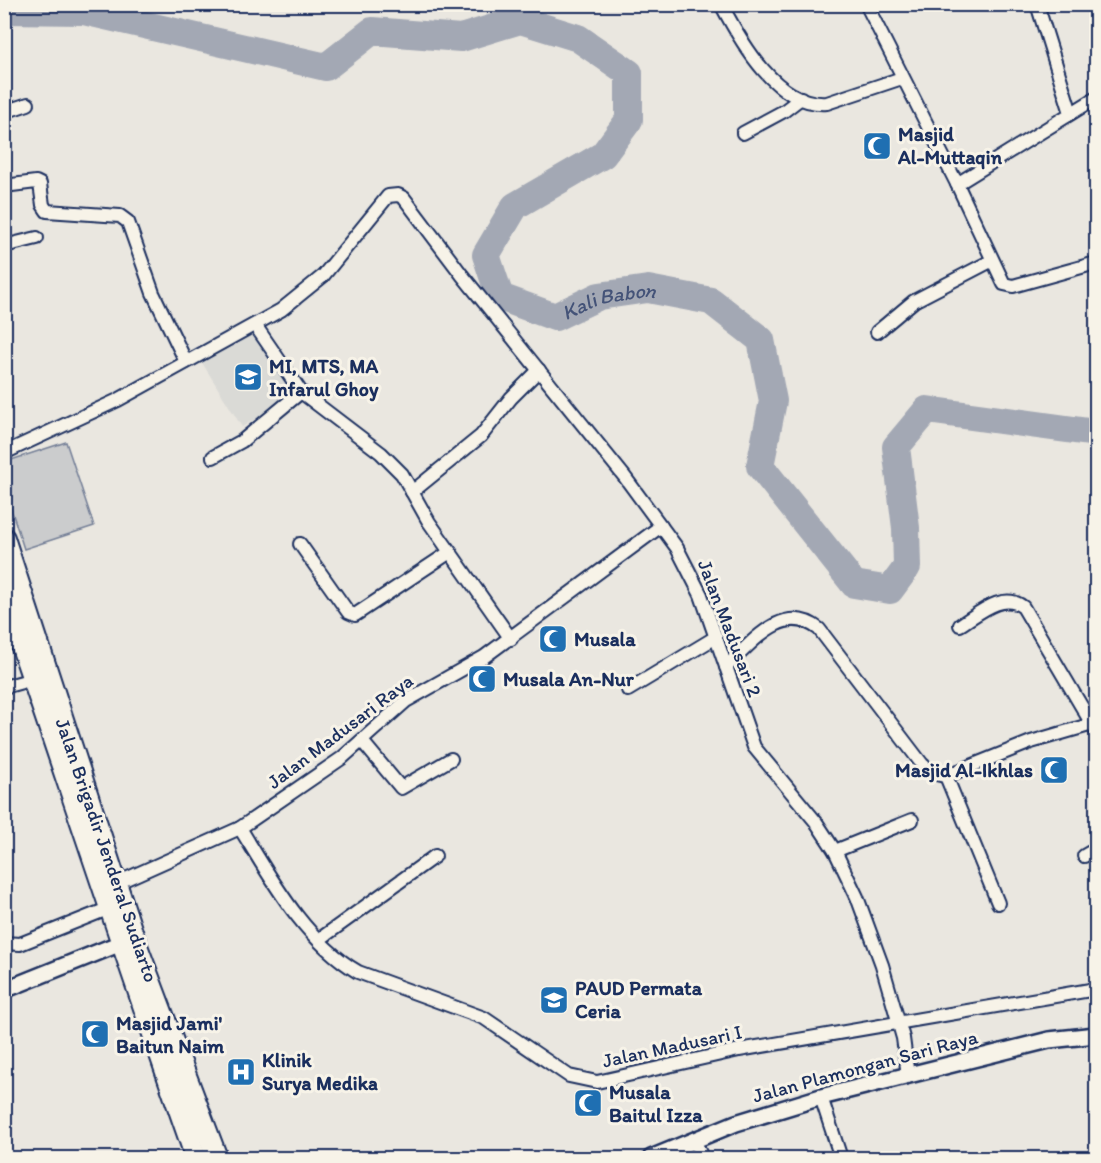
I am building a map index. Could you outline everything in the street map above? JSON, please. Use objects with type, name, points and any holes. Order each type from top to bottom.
[{"type":"main road","name":"Jalan Brigadir Jenderal Sudiarto","points":[[4,538],[117,883],[127,940],[196,1158]]},
{"type":"main road","name":"Jalan Brigadir Jenderal Sudiarto","points":[[4,594],[110,908],[127,940],[217,1158]]},
{"type":"street","points":[[722,4],[759,68],[779,85],[801,98],[818,104],[827,103],[902,78]]},
{"type":"street","points":[[866,4],[957,184],[991,261],[1004,284],[1013,286],[1096,263]]},
{"type":"street","points":[[1037,4],[1071,113]]},
{"type":"street","points":[[743,133],[784,111],[801,98]]},
{"type":"street","points":[[957,184],[1096,98]]},
{"type":"street","points":[[4,112],[28,104]]},
{"type":"street","points":[[4,186],[36,182],[40,184],[43,205],[47,211],[120,216],[128,222],[153,293],[186,362]]},
{"type":"street","name":"Jalan Madusari 2","points":[[255,325],[281,309],[323,276],[382,202],[392,195],[404,198],[661,526],[689,570],[716,637],[754,747],[805,806],[835,851],[857,897],[882,965],[903,1038],[908,1076]]},
{"type":"street","points":[[4,246],[37,237]]},
{"type":"street","points":[[877,332],[921,297],[991,261]]},
{"type":"street","points":[[4,453],[118,400],[255,325],[301,392],[381,453],[402,474],[450,552],[511,639]]},
{"type":"street","points":[[412,492],[481,436],[511,398],[539,370]]},
{"type":"street","points":[[213,457],[242,441],[301,392]]},
{"type":"street","name":"Jalan Madusari Raya","points":[[117,883],[240,828],[330,767],[406,701],[511,639],[661,526]]},
{"type":"street","points":[[300,544],[348,612],[355,615],[450,552]]},
{"type":"street","points":[[726,667],[772,626],[794,618],[811,623],[819,629],[922,764],[930,772],[946,776],[1031,742],[1095,727],[1033,621],[1018,603],[1002,601],[960,625]]},
{"type":"street","points":[[628,690],[716,637]]},
{"type":"street","points":[[4,687],[33,678]]},
{"type":"street","points":[[362,741],[401,788],[451,759]]},
{"type":"street","points":[[946,776],[998,903]]},
{"type":"street","points":[[835,851],[912,820]]},
{"type":"street","name":"Jalan Madusari I","points":[[240,828],[286,902],[344,964],[358,972],[484,1018],[569,1076],[584,1081],[597,1082],[739,1050],[1096,989]]},
{"type":"street","points":[[1083,856],[1096,849]]},
{"type":"street","points":[[320,939],[435,856]]},
{"type":"street","points":[[4,943],[20,944],[110,908]]},
{"type":"street","points":[[4,990],[127,940]]},
{"type":"street","name":"Jalan Plamongan Sari Raya","points":[[651,1158],[764,1113],[821,1097],[1049,1040],[1096,1035]]},
{"type":"street","points":[[821,1097],[842,1158]]},
{"type":"street","points":[[694,1139],[702,1158]]},
{"type":"shaded area","name":"MI, MTS, MA Infarul Ghoy","points":[[255,328],[296,394],[242,427],[201,361]]},
{"type":"shaded area","points":[[66,442],[94,526],[24,549],[5,490],[5,462]]},
{"type":"waterway","name":"Kali Babon","points":[[4,10],[84,11],[326,67],[372,31],[461,38],[520,20],[578,38],[629,73],[629,120],[603,155],[515,206],[486,255],[500,297],[555,317],[599,296],[648,289],[711,301],[761,340],[773,401],[760,466],[854,584],[890,590],[907,567],[906,528],[896,447],[927,410],[1096,433]]},
{"type":"place","name":"Masjid Al-Muttaqin","points":[[877,146]]},
{"type":"place","name":"MI, MTS, MA Infarul Ghoy","points":[[248,377]]},
{"type":"place","name":"Musala","points":[[553,639]]},
{"type":"place","name":"Musala An-Nur","points":[[482,679]]},
{"type":"place","name":"Masjid Al-Ikhlas","points":[[1054,770]]},
{"type":"place","name":"PAUD Permata Ceria","points":[[554,1000]]},
{"type":"place","name":"Masjid Jami' Baitun Naim","points":[[95,1034]]},
{"type":"place","name":"Klinik Surya Medika","points":[[241,1072]]},
{"type":"place","name":"Musala Baitul Izza","points":[[588,1103]]}]
